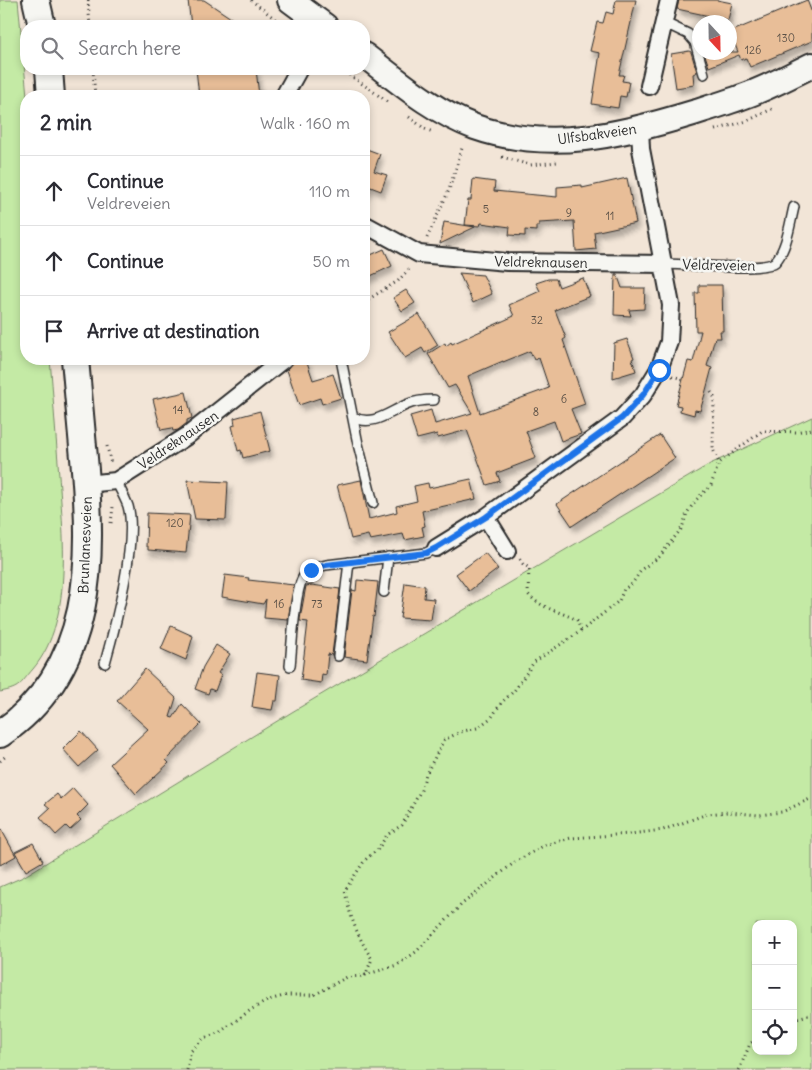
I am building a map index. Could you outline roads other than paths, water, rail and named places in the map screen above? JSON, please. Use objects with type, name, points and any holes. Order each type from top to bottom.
[{"type":"main road","points":[[36,0],[41,20]]},
{"type":"main road","points":[[47,20],[49,0]]},
{"type":"main road","points":[[49,75],[51,90]]},
{"type":"main road","name":"Brunlanesveien","points":[[0,734],[26,714],[55,678],[74,637],[84,597],[88,525],[76,365]]},
{"type":"street","points":[[290,0],[316,20]]},
{"type":"street","points":[[650,86],[669,0]]},
{"type":"street","name":"Ulfsbakveien","points":[[370,60],[404,86],[445,113],[474,127],[503,135],[537,140],[569,141],[640,128],[751,94],[812,65]]},
{"type":"street","points":[[287,90],[296,75]]},
{"type":"street","name":"Veldreveien","points":[[436,548],[486,517],[622,418],[643,395],[659,370],[669,342],[671,306],[641,149],[640,128]]},
{"type":"street","name":"Veldreknausen","points":[[370,227],[419,254],[507,262],[664,264]]},
{"type":"street","name":"Veldreknausen","points":[[86,484],[116,481],[187,436],[276,365]]},
{"type":"street","points":[[486,517],[507,551]]},
{"type":"lane","points":[[665,23],[688,34],[695,42],[704,74]]},
{"type":"lane","name":"Veldreveien","points":[[664,264],[768,266],[775,262],[785,244],[794,207]]},
{"type":"lane","points":[[342,365],[373,503]]},
{"type":"lane","points":[[353,417],[360,420],[373,420],[419,400],[434,400]]},
{"type":"lane","points":[[105,663],[117,618],[130,534],[128,507],[116,481]]},
{"type":"lane","points":[[290,666],[297,595],[301,580],[305,574],[316,568],[426,553],[436,548]]},
{"type":"lane","points":[[384,592],[388,557]]},
{"type":"lane","points":[[338,656],[349,562]]}]
